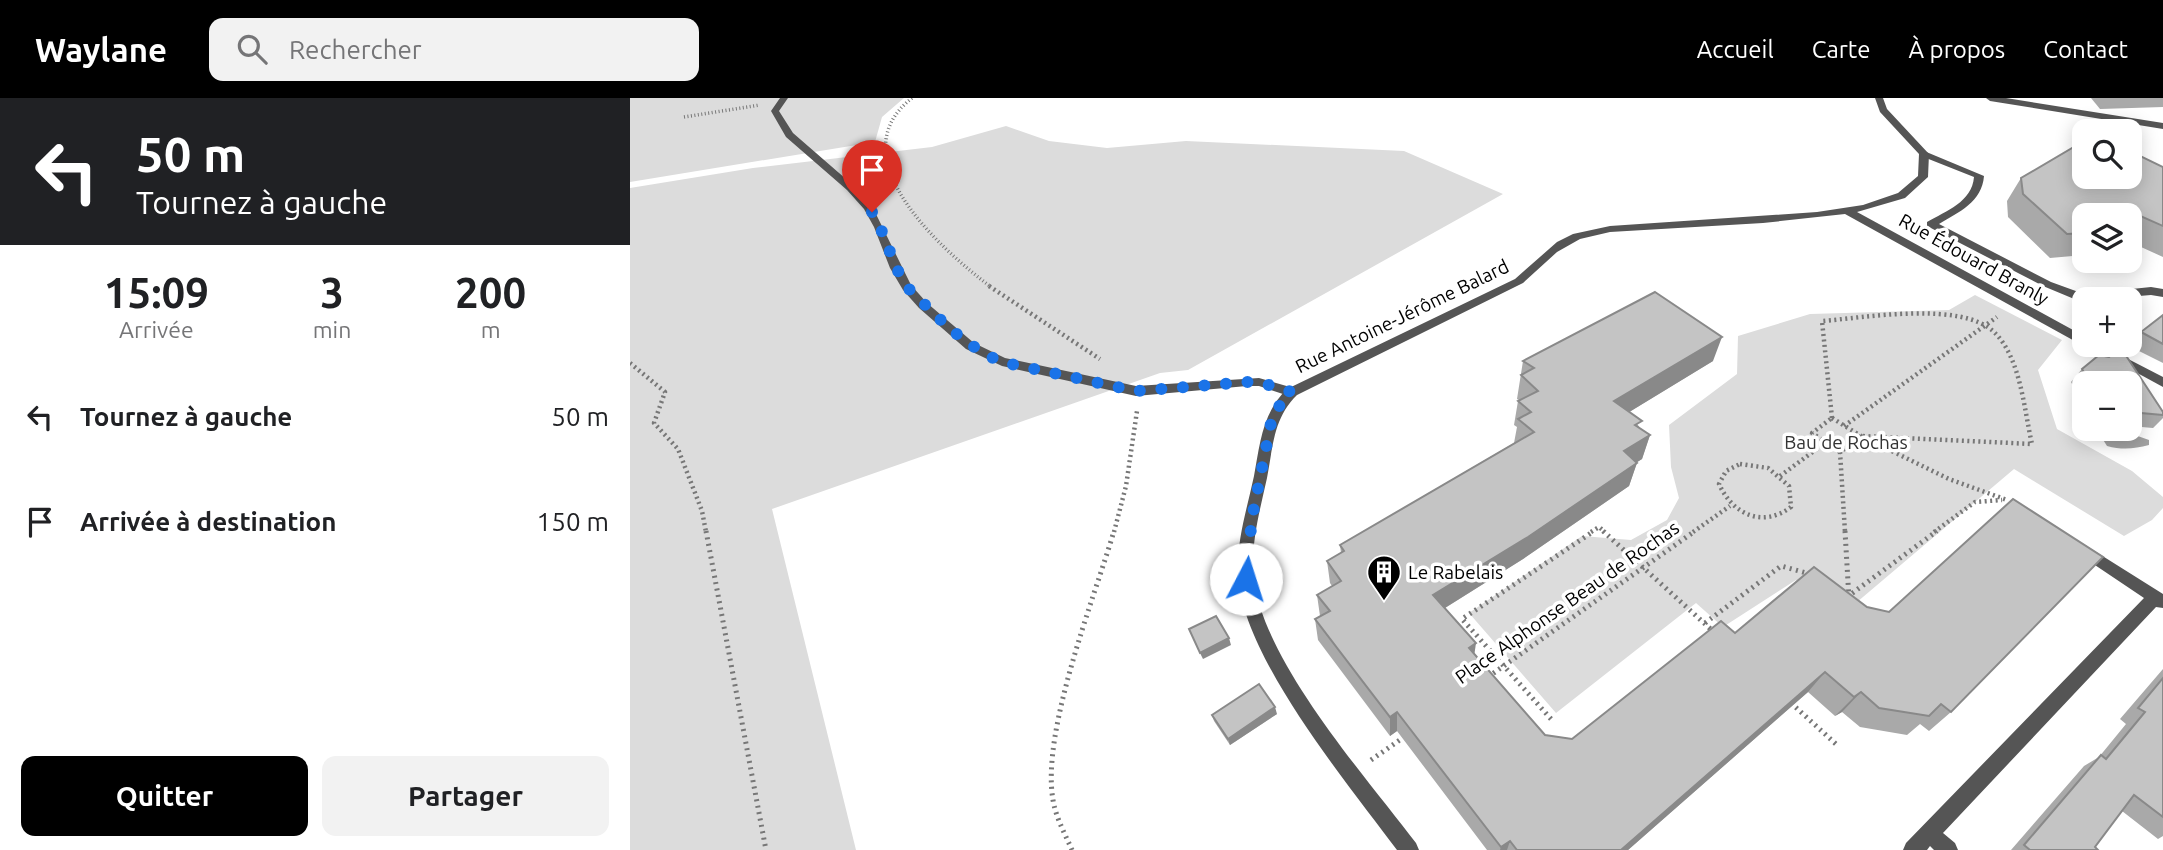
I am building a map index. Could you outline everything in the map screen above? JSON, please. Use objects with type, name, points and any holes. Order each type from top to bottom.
[{"type":"street","points":[[1879,98],[1883,110],[1924,154],[1979,176],[1978,189],[1968,201],[1931,224],[2047,284],[2083,298],[2151,291],[2163,293]]},
{"type":"street","points":[[1990,98],[2049,103],[2163,126]]},
{"type":"street","points":[[781,101],[775,111],[777,120],[808,152],[859,196],[883,230],[902,280],[970,346],[1002,362],[1136,391],[1259,382],[1292,392]]},
{"type":"street","name":"Rue Antoine-Jérôme Balard","points":[[1409,850],[1275,658],[1255,621],[1246,579],[1252,518],[1273,413],[1292,392],[1518,281],[1534,271],[1557,246],[1577,236],[1633,225],[1761,221],[1846,210],[1910,191],[1923,177],[1924,154]]},
{"type":"street","name":"Rue Édouard Branly","points":[[1846,210],[2072,335]]},
{"type":"street","points":[[2114,357],[2163,383]]},
{"type":"street","points":[[1913,850],[2159,600],[2075,545]]},
{"type":"street","points":[[1930,833],[1948,850]]},
{"type":"path","points":[[912,98],[892,116],[885,136],[890,178],[900,194],[961,264],[1027,315],[1104,362]]},
{"type":"path","points":[[684,117],[781,101]]},
{"type":"path","points":[[1844,426],[1987,325],[2013,303]]},
{"type":"path","points":[[1832,418],[1822,321],[1949,316],[1987,325],[1996,333],[2010,357],[2032,444],[1861,436],[1840,452]]},
{"type":"path","points":[[630,363],[665,392],[654,423],[678,449],[702,511],[766,850]]},
{"type":"path","points":[[1072,850],[1052,798],[1052,757],[1068,682],[1126,485],[1135,442],[1136,391]]},
{"type":"path","points":[[1832,418],[1861,436],[1949,479],[2007,500],[1975,502],[1849,598]]},
{"type":"path","points":[[1832,418],[1812,433],[1840,452]]},
{"type":"path","points":[[1780,476],[1825,443]]},
{"type":"path","points":[[1840,452],[1849,598],[1852,608]]},
{"type":"path","points":[[1754,464],[1780,476],[1789,486],[1792,497],[1791,507],[1784,514],[1757,519],[1730,506],[1719,484],[1729,467],[1754,464]]},
{"type":"path","name":"Place Alphonse Beau de Rochas","points":[[1482,682],[1730,506]]},
{"type":"path","points":[[1451,618],[1462,619],[1599,527],[1725,642]]},
{"type":"path","points":[[1705,623],[1781,566],[1813,575]]},
{"type":"path","points":[[1840,592],[1849,598]]},
{"type":"path","points":[[1462,619],[1551,719]]},
{"type":"path","points":[[1786,698],[1837,745]]},
{"type":"path","points":[[1353,772],[1418,727]]},
{"type":"green space","points":[[630,98],[904,98],[882,117],[875,142],[630,182]]},
{"type":"green space","points":[[1006,126],[1049,141],[1107,148],[1186,141],[1404,151],[1503,194],[1188,370],[1160,373],[772,509],[856,850],[630,850],[630,188],[753,168],[932,147]]},
{"type":"green space","name":"Bau de Rochas","points":[[1975,295],[2062,340],[2038,370],[2057,429],[2072,437],[2072,441],[2078,441],[2132,471],[2163,497],[2163,508],[2152,520],[2124,536],[2014,469],[1850,608],[1796,580],[1723,627],[1696,603],[1556,713],[1469,613],[1582,536],[1631,540],[1667,520],[1679,498],[1671,467],[1669,425],[1737,374],[1738,336],[1810,314],[1949,310]]},
{"type":"shaded area","points":[[2142,438],[2149,440],[2149,445],[2133,448],[2107,446],[2104,441],[2142,441]]},
{"type":"building","points":[[2072,148],[2072,189],[2142,189],[2142,157],[2163,167],[2163,226],[2142,217],[2142,203],[2072,203],[2072,234],[2067,234],[2023,194],[2021,178]]},
{"type":"building","points":[[1655,292],[1722,337],[1614,401],[1642,421],[1635,425],[1650,435],[1624,451],[1637,463],[1528,537],[1433,595],[1476,643],[1469,648],[1545,735],[1572,739],[1721,621],[1735,633],[1814,567],[1867,607],[1889,612],[2013,499],[2103,557],[1951,712],[1941,704],[1929,716],[1879,708],[1861,692],[1854,697],[1825,672],[1621,850],[1517,850],[1510,841],[1501,847],[1397,712],[1390,717],[1315,619],[1330,611],[1317,595],[1341,581],[1327,561],[1344,551],[1340,545],[1534,432],[1518,419],[1531,412],[1518,401],[1538,391],[1521,375],[1534,368],[1523,361]]},
{"type":"building","points":[[2163,315],[2163,344],[2142,331]]},
{"type":"building","points":[[2097,357],[2127,357],[2136,371],[2083,371],[2082,369]]},
{"type":"building","points":[[2142,380],[2163,412],[2163,415],[2142,413]]},
{"type":"building","points":[[1216,616],[1229,638],[1200,653],[1189,629]]},
{"type":"building","points":[[2163,678],[2163,817],[2134,795],[2095,847],[2098,850],[2030,850],[2024,845],[2101,755],[2106,759],[2145,712],[2138,708]]},
{"type":"building","points":[[1259,684],[1275,707],[1228,739],[1212,715]]},
{"type":"place","name":"Le Rabelais","points":[[1384,602]]},
{"type":"route","points":[[872,212],[883,230],[902,280],[909,289],[970,346],[983,354],[1002,362],[1068,374],[1136,391],[1259,382],[1292,392],[1280,401],[1273,413],[1252,518],[1246,579]]}]
